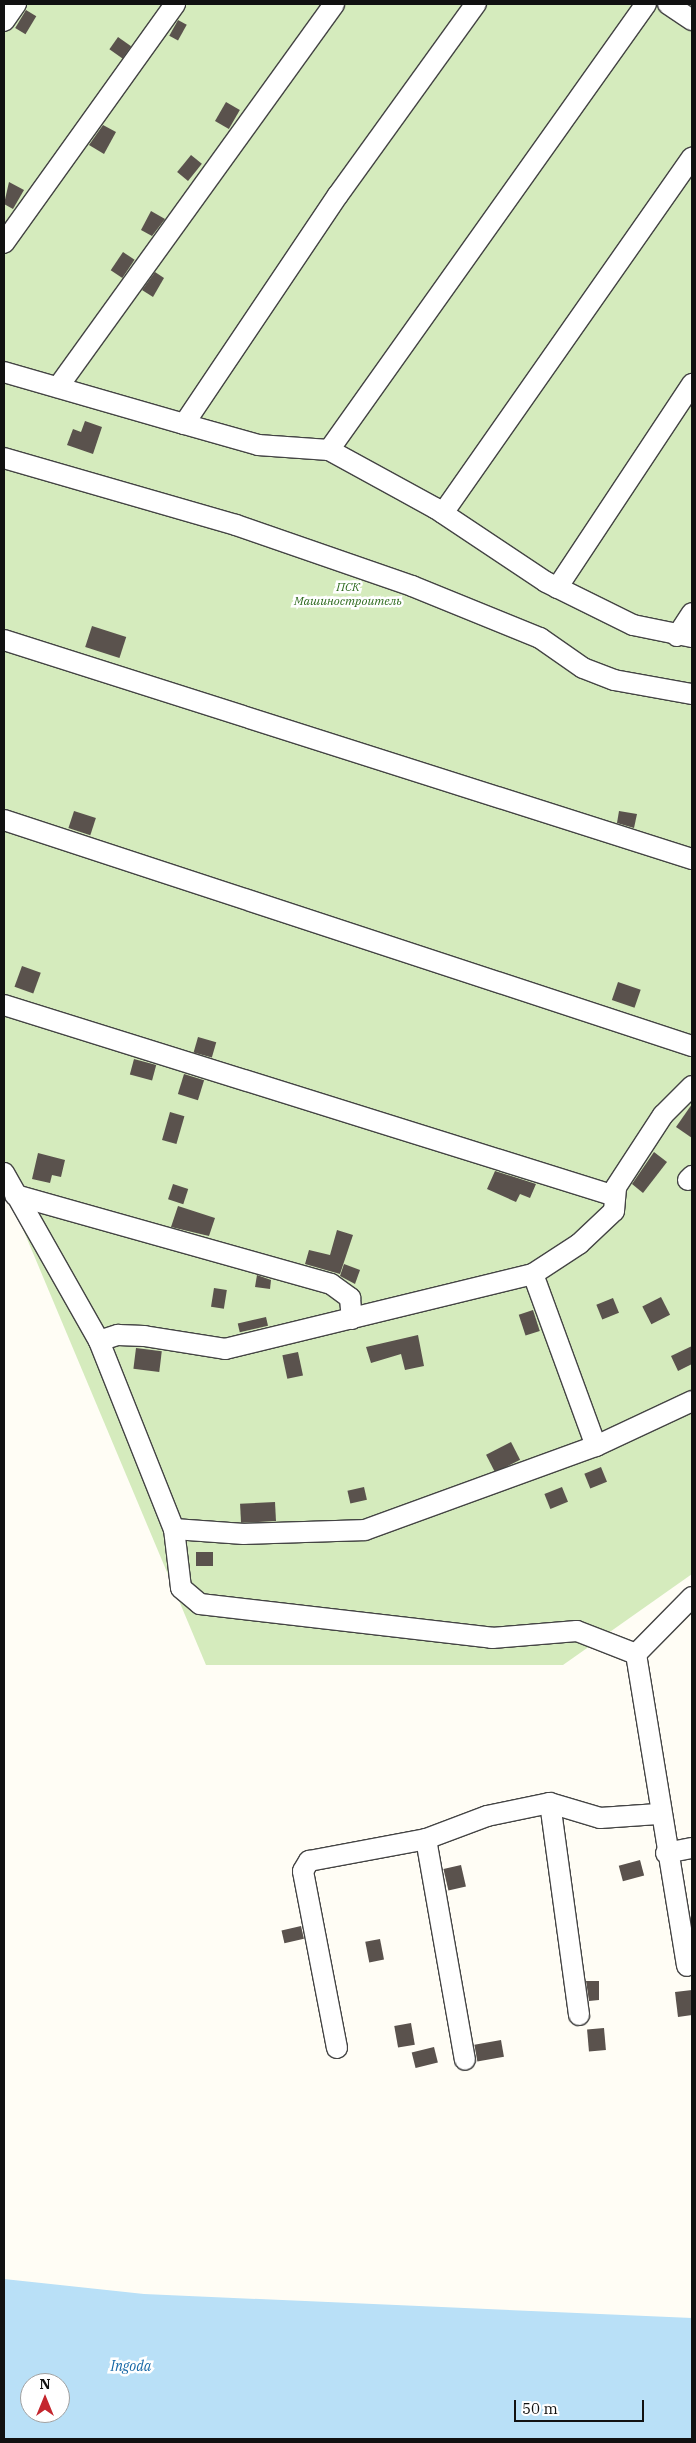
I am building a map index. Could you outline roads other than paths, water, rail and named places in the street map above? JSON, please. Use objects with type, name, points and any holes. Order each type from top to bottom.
[{"type":"street","points":[[4,21],[16,4]]},
{"type":"street","points":[[4,243],[175,4]]},
{"type":"street","points":[[58,387],[334,4]]},
{"type":"street","points":[[184,424],[338,195],[476,4]]},
{"type":"street","points":[[329,450],[646,4]]},
{"type":"street","points":[[668,4],[692,20]]},
{"type":"street","points":[[443,514],[692,158]]},
{"type":"street","points":[[4,372],[258,445],[329,450],[443,514],[557,588],[633,625],[685,636],[692,613]]},
{"type":"street","points":[[557,588],[692,384]]},
{"type":"street","points":[[4,458],[246,528],[412,586],[522,631],[583,668],[614,680],[692,694]]},
{"type":"street","points":[[4,640],[692,859]]},
{"type":"street","points":[[4,820],[692,1046]]},
{"type":"street","points":[[4,1005],[615,1196]]},
{"type":"street","points":[[99,1342],[118,1335],[144,1336],[225,1349],[533,1274],[578,1244],[614,1211],[616,1188],[663,1115],[692,1086]]},
{"type":"street","points":[[4,1173],[99,1342],[174,1529],[181,1588],[200,1604],[492,1638],[576,1631],[636,1654]]},
{"type":"street","points":[[15,1195],[331,1284],[350,1298],[352,1319]]},
{"type":"street","points":[[533,1274],[596,1446]]},
{"type":"street","points":[[174,1529],[244,1534],[366,1530],[596,1446],[692,1401]]},
{"type":"street","points":[[636,1654],[692,1597]]},
{"type":"street","points":[[636,1654],[658,1814],[687,1966]]},
{"type":"street","points":[[337,2048],[303,1871],[309,1862],[426,1839],[487,1816],[550,1803],[600,1818],[658,1814]]},
{"type":"street","points":[[550,1803],[578,2015]]},
{"type":"street","points":[[426,1839],[465,2060]]},
{"type":"street","points":[[666,1853],[692,1848]]},
{"type":"water","name":"Ingoda","points":[[4,2279],[144,2294],[692,2318],[692,2439],[4,2439]]},
{"type":"park label","name":"ПСК Машиностроитель","points":[[348,594]]}]
